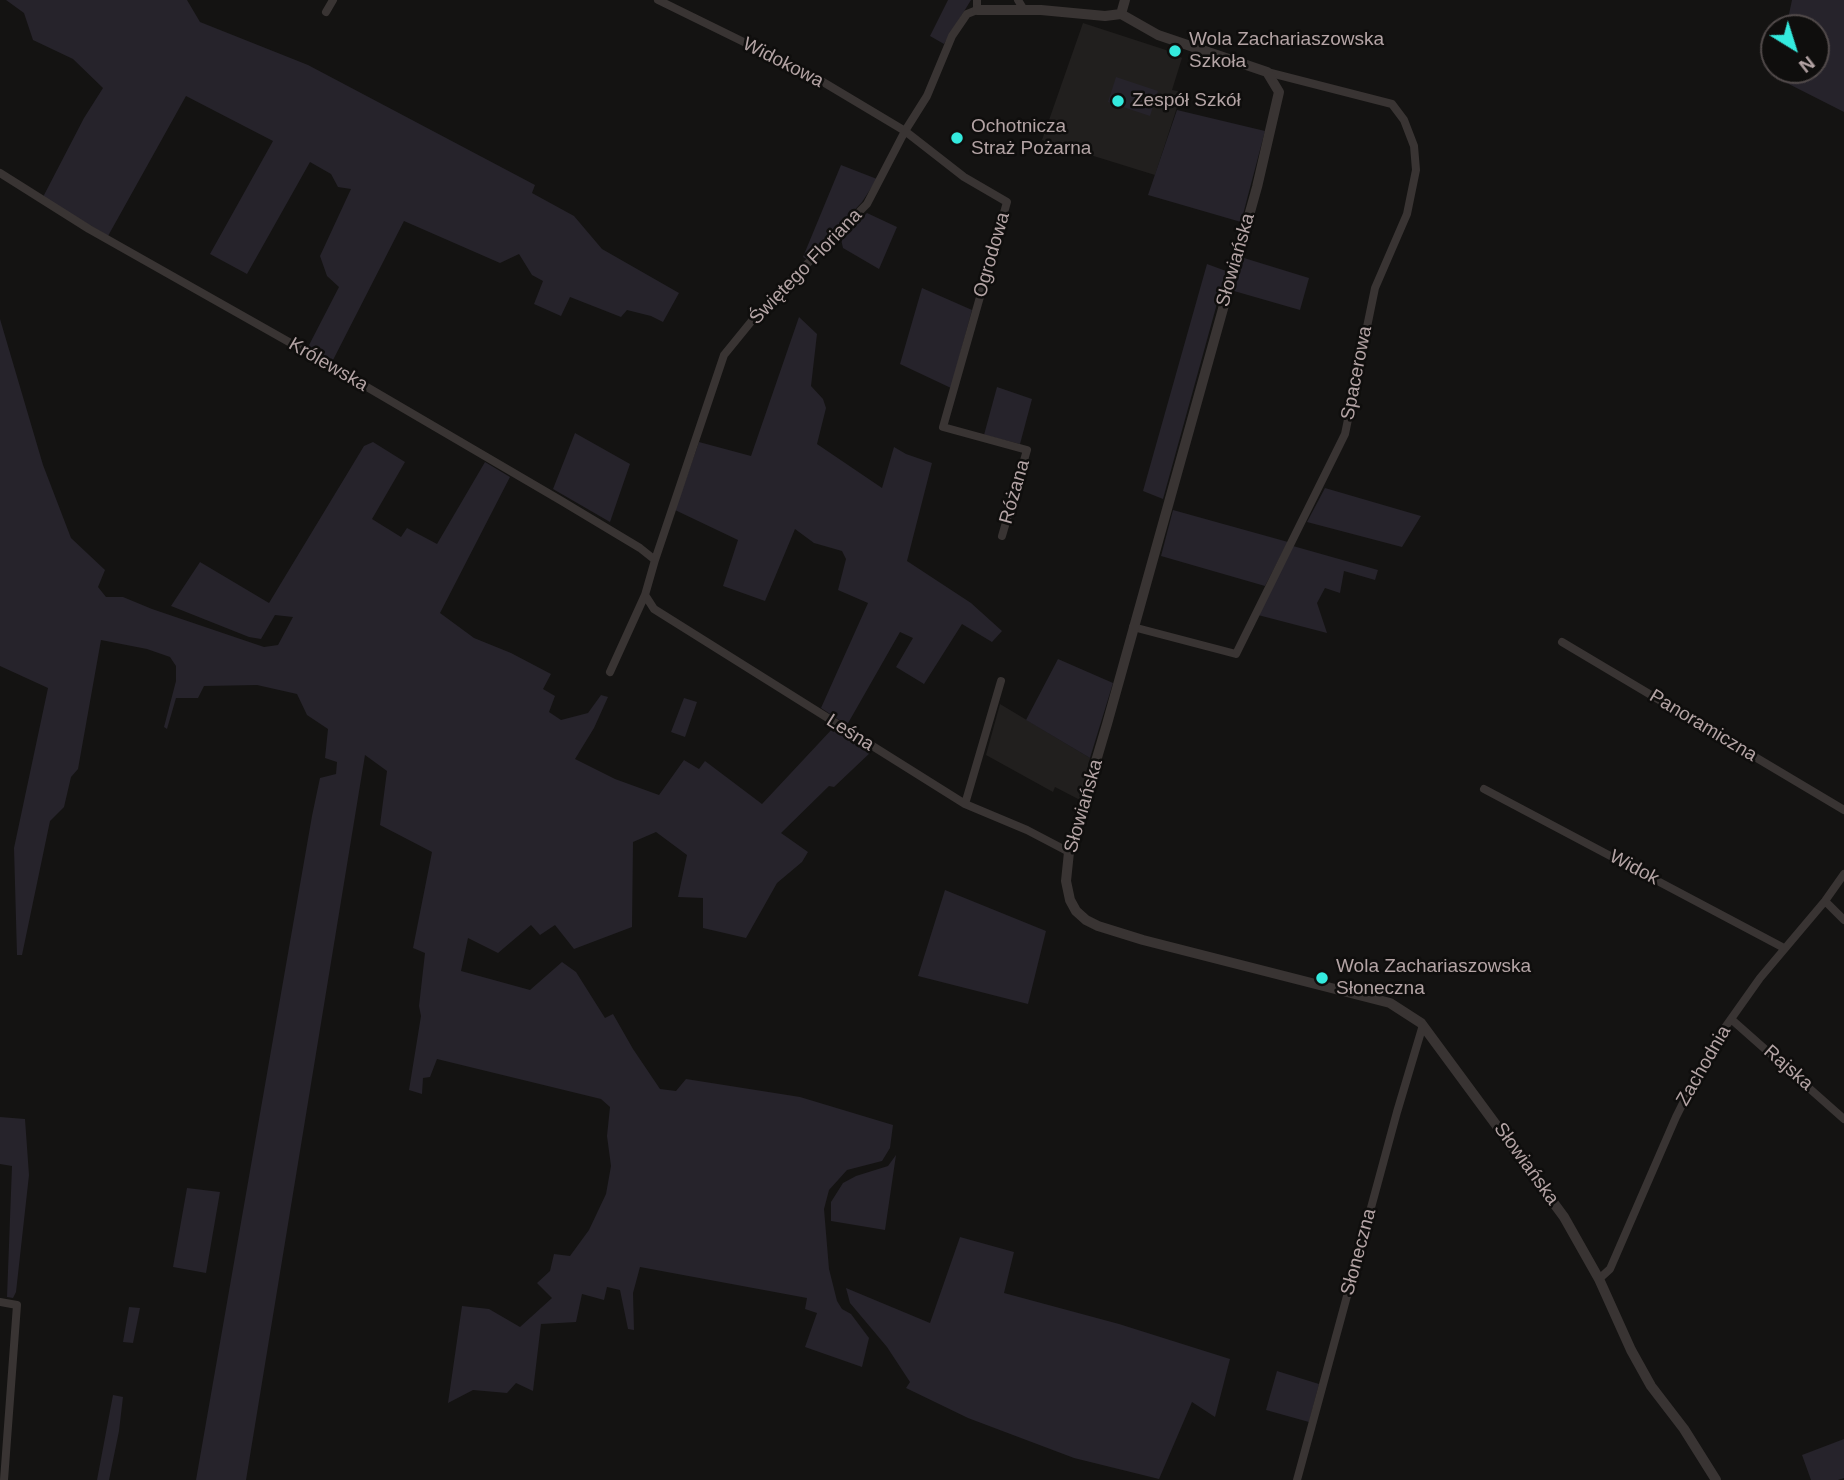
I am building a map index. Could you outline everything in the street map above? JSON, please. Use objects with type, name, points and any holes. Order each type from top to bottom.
[{"type":"street","points":[[326,12],[333,0]]},
{"type":"street","name":"Widokowa","points":[[658,0],[813,76],[905,131]]},
{"type":"street","points":[[1125,0],[1121,14],[1158,35],[1267,72]]},
{"type":"street","name":"Świętego Floriana","points":[[610,673],[645,595],[654,560],[724,355],[760,312],[867,204],[905,131],[927,96],[952,36],[962,20],[977,5],[1021,5],[1105,16],[1121,14]]},
{"type":"street","name":"Słowiańska","points":[[1267,72],[1279,92],[1257,187],[1069,852],[1066,881],[1070,900],[1076,911],[1098,926],[1390,1003],[1423,1026],[1564,1217],[1599,1279],[1644,1374],[1716,1480]]},
{"type":"street","name":"Spacerowa","points":[[1133,627],[1236,654],[1345,434],[1375,288],[1407,214],[1416,170],[1414,146],[1404,120],[1392,104],[1267,72]]},
{"type":"street","name":"Ogrodowa","points":[[905,131],[964,177],[1007,202],[943,427]]},
{"type":"street","name":"Królewska","points":[[0,173],[89,229],[572,507],[640,548],[654,560]]},
{"type":"street","name":"Różana","points":[[943,427],[1027,450],[1002,536]]},
{"type":"street","name":"Leśna","points":[[645,595],[654,609],[965,804],[1027,830],[1069,852]]},
{"type":"street","name":"Panoramiczna","points":[[1562,642],[1844,810]]},
{"type":"street","points":[[965,804],[1002,681]]},
{"type":"street","name":"Widok","points":[[1485,789],[1784,948]]},
{"type":"street","name":"Zachodnia","points":[[1599,1279],[1610,1269],[1676,1117],[1731,1019],[1844,874]]},
{"type":"street","points":[[1825,901],[1844,920]]},
{"type":"street","name":"Rajska","points":[[1731,1019],[1844,1119]]},
{"type":"street","name":"Słoneczna","points":[[1297,1480],[1423,1026]]},
{"type":"street","points":[[0,1302],[17,1305],[4,1480]]},
{"type":"shaded area","points":[[6,0],[187,0],[200,22],[308,65],[535,185],[532,193],[574,216],[602,249],[679,293],[663,322],[627,310],[621,317],[570,297],[561,316],[534,304],[543,281],[532,275],[519,254],[500,263],[404,221],[332,362],[307,349],[339,287],[327,276],[320,256],[351,189],[338,187],[331,174],[310,162],[247,274],[210,254],[273,141],[186,96],[108,236],[43,197],[84,118],[103,88],[73,59],[33,40],[24,13]]},
{"type":"shaded area","points":[[948,0],[971,0],[944,44],[930,36]]},
{"type":"shaded area","points":[[1792,0],[1844,0],[1844,112],[1789,84],[1830,84],[1830,14],[1789,14]]},
{"type":"shaded area","name":"Zespół Szkół","points":[[1083,23],[1169,51],[1182,58],[1172,90],[1182,92],[1155,175],[1042,140]]},
{"type":"shaded area","points":[[1116,77],[1158,91],[1150,116],[1108,102]]},
{"type":"shaded area","points":[[1177,110],[1265,131],[1241,222],[1148,195]]},
{"type":"shaded area","points":[[841,165],[877,179],[862,202],[808,260],[803,257]]},
{"type":"shaded area","points":[[867,213],[897,227],[879,269],[843,248],[841,239]]},
{"type":"shaded area","points":[[1244,258],[1309,278],[1300,310],[1234,291]]},
{"type":"shaded area","points":[[1207,264],[1226,271],[1163,499],[1143,491]]},
{"type":"shaded area","points":[[922,288],[972,310],[951,388],[900,364]]},
{"type":"shaded area","points":[[799,317],[817,334],[811,386],[823,399],[826,408],[817,444],[882,488],[894,447],[932,463],[907,561],[971,603],[1002,631],[992,642],[962,624],[924,684],[896,667],[913,638],[900,632],[847,725],[821,708],[868,603],[838,590],[846,559],[842,551],[814,543],[795,529],[765,601],[723,586],[738,540],[675,510],[699,442],[751,456]]},
{"type":"shaded area","points":[[0,319],[43,465],[71,538],[105,570],[98,587],[106,597],[123,597],[264,647],[278,645],[293,617],[275,615],[261,639],[249,637],[171,606],[200,562],[269,603],[364,446],[373,442],[405,462],[372,519],[401,537],[407,528],[437,544],[485,462],[510,477],[440,613],[474,638],[551,674],[543,689],[555,696],[549,712],[561,720],[588,713],[601,695],[608,697],[594,728],[575,759],[615,779],[659,795],[684,760],[699,769],[705,761],[762,804],[833,728],[872,751],[834,787],[829,786],[781,833],[808,852],[802,862],[777,883],[746,938],[703,928],[703,898],[678,897],[687,855],[656,832],[633,842],[632,927],[574,949],[555,925],[540,935],[531,925],[498,953],[468,938],[461,971],[530,990],[562,962],[576,972],[605,1018],[613,1014],[660,1089],[676,1091],[686,1079],[800,1097],[893,1125],[890,1148],[882,1161],[847,1170],[829,1190],[824,1209],[829,1269],[837,1301],[869,1338],[862,1367],[805,1347],[817,1313],[805,1309],[807,1298],[640,1267],[633,1293],[634,1330],[628,1329],[620,1290],[607,1287],[604,1300],[582,1294],[576,1322],[541,1324],[533,1391],[516,1383],[507,1393],[473,1390],[448,1403],[462,1306],[489,1309],[520,1327],[552,1298],[537,1283],[550,1271],[554,1254],[570,1256],[589,1230],[606,1194],[611,1166],[607,1136],[610,1107],[601,1099],[437,1059],[430,1077],[423,1078],[422,1094],[409,1090],[421,1016],[419,1006],[425,953],[413,948],[432,852],[380,825],[387,771],[365,755],[246,1480],[196,1480],[312,816],[320,778],[336,774],[337,762],[325,758],[328,729],[307,715],[297,694],[257,685],[204,686],[198,698],[176,698],[167,729],[164,727],[176,681],[176,666],[170,657],[147,649],[101,640],[78,769],[71,777],[64,807],[50,821],[22,955],[17,955],[14,848],[48,688],[0,666]]},
{"type":"shaded area","points":[[997,387],[1032,399],[1020,444],[984,435]]},
{"type":"shaded area","points":[[575,433],[630,464],[610,522],[553,489]]},
{"type":"shaded area","points":[[1325,488],[1421,516],[1402,547],[1307,522]]},
{"type":"shaded area","points":[[1173,510],[1288,542],[1265,586],[1161,556]]},
{"type":"shaded area","points":[[1293,546],[1378,570],[1375,580],[1344,571],[1340,593],[1325,588],[1317,603],[1327,633],[1258,615]]},
{"type":"shaded area","points":[[1058,659],[1113,683],[1090,758],[1026,720]]},
{"type":"shaded area","points":[[684,698],[697,702],[685,737],[671,732]]},
{"type":"shaded area","points":[[1000,704],[1090,758],[1080,800],[1055,787],[1053,792],[986,755]]},
{"type":"shaded area","points":[[945,890],[1046,931],[1028,1004],[918,976]]},
{"type":"shaded area","points":[[0,1117],[25,1119],[29,1175],[16,1292],[13,1298],[7,1297],[12,1166],[0,1164]]},
{"type":"shaded area","points":[[896,1155],[885,1230],[831,1221],[831,1202],[843,1183],[888,1166]]},
{"type":"shaded area","points":[[187,1188],[220,1192],[206,1273],[173,1267]]},
{"type":"shaded area","points":[[960,1237],[1014,1252],[1004,1293],[1119,1324],[1230,1359],[1215,1417],[1192,1402],[1159,1479],[1074,1458],[968,1418],[906,1388],[910,1382],[887,1347],[850,1303],[846,1288],[930,1323]]},
{"type":"shaded area","points":[[129,1307],[140,1308],[133,1343],[123,1342]]},
{"type":"shaded area","points":[[1277,1371],[1319,1384],[1309,1422],[1266,1410]]},
{"type":"shaded area","points":[[113,1395],[123,1397],[119,1431],[109,1480],[97,1480]]},
{"type":"shaded area","points":[[1844,1439],[1844,1478],[1811,1480],[1802,1455]]},
{"type":"place","name":"Wola Zachariaszowska Szkoła","points":[[1175,51]]},
{"type":"place","name":"Zespół Szkół","points":[[1118,101]]},
{"type":"place","name":"Ochotnicza Straż Pożarna","points":[[957,138]]},
{"type":"place","name":"Wola Zachariaszowska Słoneczna","points":[[1322,978]]}]
